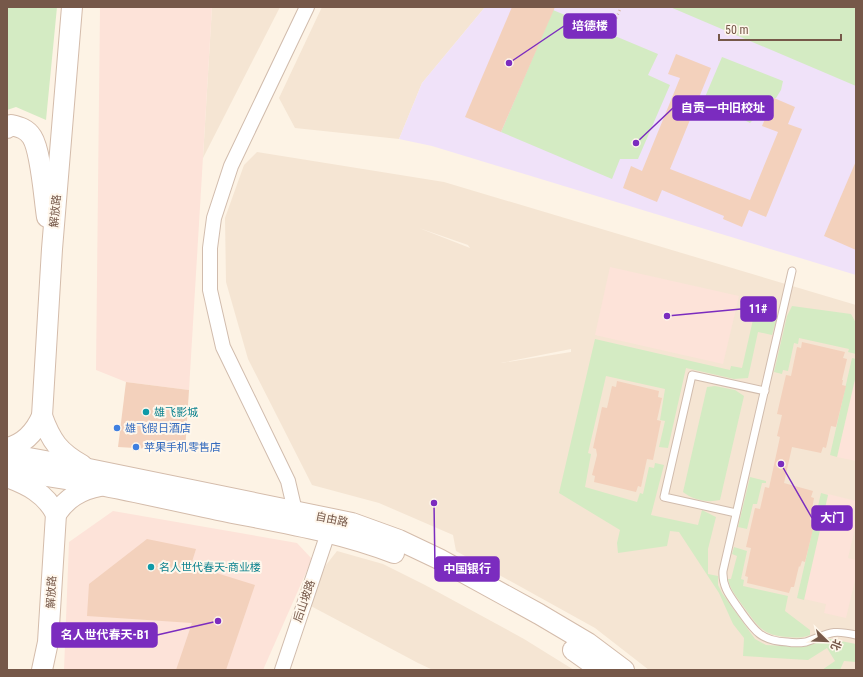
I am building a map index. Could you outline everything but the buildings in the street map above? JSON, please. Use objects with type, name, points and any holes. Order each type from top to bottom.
[{"type":"main road","name":"解放路","points":[[42,416],[52,249],[72,7]]},
{"type":"main road","points":[[7,128],[11,125],[23,128],[32,137],[38,159],[52,249]]},
{"type":"main road","points":[[7,448],[26,440],[36,429],[42,416]]},
{"type":"main road","points":[[42,416],[55,443],[65,456],[89,469]]},
{"type":"main road","name":"自由路","points":[[7,454],[89,469],[352,523],[399,540],[439,558],[545,617],[588,643],[624,670]]},
{"type":"main road","name":"自由路","points":[[7,471],[35,474],[101,486],[349,537],[393,552],[433,571],[532,626],[581,655],[601,670]]},
{"type":"main road","points":[[7,476],[27,485],[41,494],[50,503],[56,514],[64,503],[75,495],[87,489],[101,486]]},
{"type":"main road","name":"解放路","points":[[48,642],[56,514]]},
{"type":"main road","points":[[42,670],[48,642]]},
{"type":"street","points":[[295,511],[288,481],[223,347],[210,290],[210,248],[214,218],[231,166],[307,7]]},
{"type":"street","name":"后山坡路","points":[[282,670],[328,533]]},
{"type":"street","name":"解放路","points":[[47,670],[48,642]]},
{"type":"lane","points":[[792,271],[723,571],[723,581],[726,590],[757,632],[771,641],[796,643],[807,641],[834,631],[856,635]]},
{"type":"lane","points":[[736,513],[664,497],[690,382],[692,375],[765,391]]},
{"type":"path","points":[[610,33],[621,7]]},
{"type":"shaded area","points":[[100,7],[212,7],[189,390],[126,382],[96,370]]},
{"type":"shaded area","points":[[212,7],[280,7],[203,158]]},
{"type":"shaded area","points":[[322,7],[485,7],[422,83],[399,139],[295,128],[279,98]]},
{"type":"shaded area","points":[[485,7],[856,7],[856,275],[432,146],[399,139],[422,83]]},
{"type":"shaded area","points":[[257,152],[444,182],[856,305],[856,670],[649,670],[595,628],[456,551],[453,535],[379,503],[312,485],[248,359],[226,282],[225,218],[244,165]],"holes":[[[419,228],[468,245],[470,248]],[[571,349],[571,352],[501,363]]]},
{"type":"shaded area","points":[[610,267],[739,296],[723,364],[595,335]]},
{"type":"shaded area","points":[[856,375],[856,461],[837,457]]},
{"type":"shaded area","points":[[828,494],[856,501],[851,519],[856,521],[856,524],[848,558],[856,560],[856,576],[846,618],[824,613],[826,604],[804,599]]},
{"type":"shaded area","points":[[113,511],[297,543],[312,559],[263,670],[64,670],[69,542]]},
{"type":"shaded area","points":[[337,551],[383,564],[425,585],[524,639],[574,670],[433,670],[418,663],[309,605],[326,565]]},
{"type":"green space","points":[[7,7],[57,7],[46,120],[16,107],[7,110]]},
{"type":"green space","points":[[670,7],[856,7],[856,86]]},
{"type":"green space","points":[[553,10],[658,54],[648,75],[670,85],[638,159],[620,159],[612,179],[501,132]]},
{"type":"green space","points":[[722,57],[783,81],[781,90],[776,98],[768,98],[763,109],[750,123],[721,108],[705,97]]},
{"type":"green space","points":[[757,302],[774,305],[776,321],[772,335],[758,332],[748,378],[734,379],[686,368],[668,448],[659,447],[665,421],[660,420],[665,389],[606,376],[588,453],[591,454],[585,487],[637,502],[640,493],[643,494],[649,467],[654,468],[655,463],[664,465],[651,515],[698,525],[702,510],[716,517],[708,549],[708,574],[718,576],[718,585],[722,593],[755,639],[766,645],[802,647],[830,639],[856,644],[856,662],[844,661],[840,670],[822,670],[835,661],[827,648],[808,660],[743,656],[744,638],[733,624],[719,593],[679,532],[670,531],[667,546],[618,553],[617,543],[620,530],[559,493],[595,339],[730,370],[731,366],[742,368]]},
{"type":"green space","points":[[792,306],[851,314],[856,323],[856,354],[848,352],[849,349],[799,338],[798,344],[794,343],[788,371],[783,370],[782,374],[774,372],[787,316]]},
{"type":"green space","points":[[852,358],[856,359],[856,375],[837,457],[830,455]]},
{"type":"green space","points":[[715,386],[735,390],[744,396],[720,500],[705,501],[691,497],[683,492],[707,387]]},
{"type":"green space","points":[[750,477],[766,481],[766,483],[762,483],[757,504],[753,504],[747,529],[738,527]]},
{"type":"green space","points":[[821,493],[828,495],[804,600],[797,598]]},
{"type":"green space","points":[[734,547],[747,551],[741,579],[744,580],[743,586],[788,596],[785,611],[810,630],[810,635],[795,638],[773,635],[762,629],[757,624],[730,587],[728,579],[731,579],[737,556],[732,554]]},
{"type":"place","name":"培德楼","points":[[509,63]]},
{"type":"place","name":"自贡一中旧校址","points":[[636,143]]},
{"type":"place","name":"11#","points":[[667,316]]},
{"type":"place","name":"雄飞影城","points":[[146,412]]},
{"type":"place","name":"雄飞假日酒店","points":[[117,428]]},
{"type":"place","name":"苹果手机零售店","points":[[136,447]]},
{"type":"place","name":"大门","points":[[781,464]]},
{"type":"place","name":"中国银行","points":[[434,503]]},
{"type":"place","name":"名人世代春天-商业楼","points":[[151,567]]},
{"type":"place","name":"名人世代春天-B1","points":[[218,621]]}]
